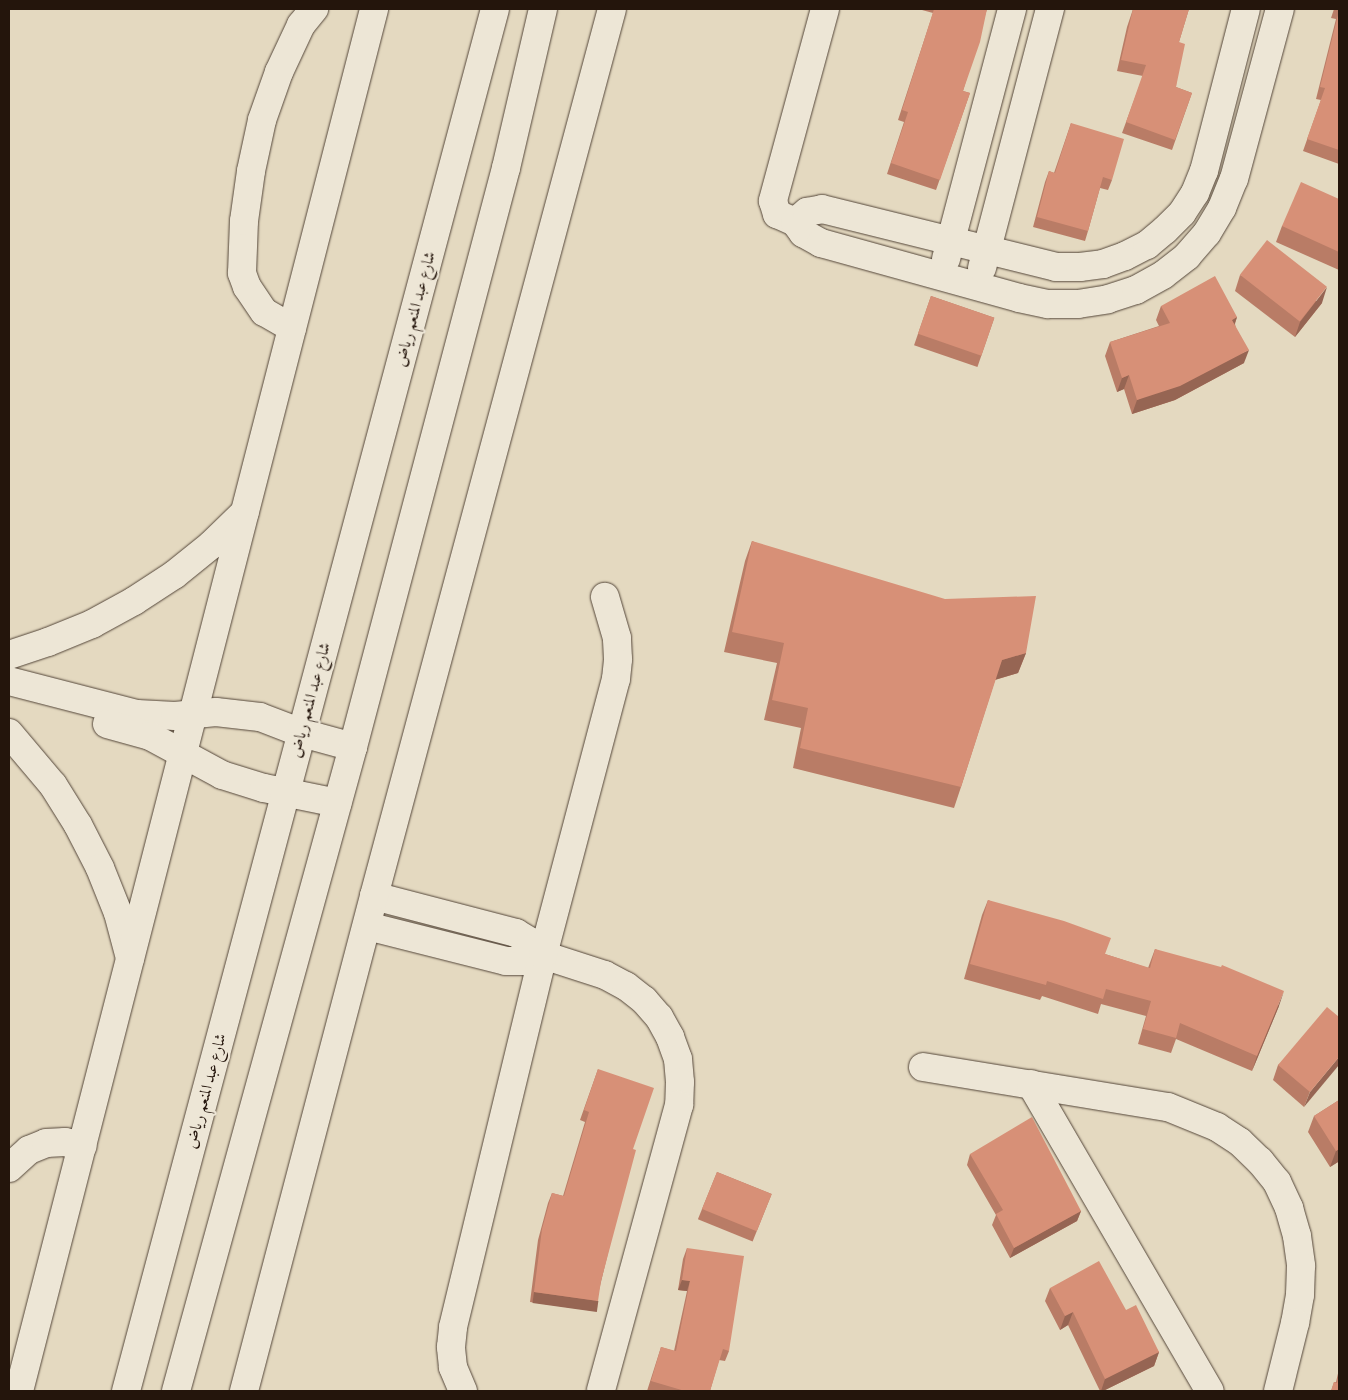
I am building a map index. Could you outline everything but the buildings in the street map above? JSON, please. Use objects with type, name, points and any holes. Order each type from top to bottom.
[{"type":"street","points":[[292,328],[264,312],[247,287],[242,273],[244,221],[251,171],[262,120],[279,72],[301,25],[314,9]]},
{"type":"street","points":[[19,1391],[374,9]]},
{"type":"street","name":"شارع عبد المنعم رياض","points":[[126,1391],[495,9]]},
{"type":"street","points":[[176,1391],[353,747],[506,168],[544,9]]},
{"type":"street","points":[[244,1391],[374,896],[612,9]]},
{"type":"street","points":[[825,9],[774,201],[777,214],[795,222],[803,233],[814,241],[977,287],[1048,304],[1078,304],[1108,299],[1136,290],[1163,275],[1187,256],[1207,233],[1222,208],[1234,180],[1280,9]]},
{"type":"street","points":[[941,277],[1012,9]]},
{"type":"street","points":[[977,287],[1050,9]]},
{"type":"street","points":[[795,222],[807,212],[822,210],[1056,267],[1080,268],[1103,264],[1125,256],[1147,245],[1165,230],[1190,200],[1204,171],[1246,9]]},
{"type":"street","points":[[9,655],[92,624],[134,602],[174,575],[211,545],[245,512]]},
{"type":"street","points":[[464,1391],[453,1367],[451,1347],[453,1327],[543,955],[616,679],[618,659],[617,638],[605,597]]},
{"type":"street","points":[[9,681],[137,714],[175,716],[216,712],[260,717],[302,733],[353,747]]},
{"type":"street","points":[[9,698],[132,730],[159,740],[222,776],[264,788],[337,803]]},
{"type":"street","points":[[9,733],[53,785],[78,825],[111,895],[130,959]]},
{"type":"street","points":[[374,896],[516,933],[531,942],[543,955],[605,975],[626,986],[644,1000],[659,1017],[670,1037],[678,1059],[679,1105],[601,1391]]},
{"type":"street","points":[[367,926],[506,962],[525,961],[543,955]]},
{"type":"street","points":[[923,1067],[1168,1106],[1218,1127],[1240,1142],[1260,1161],[1277,1182],[1289,1208],[1297,1236],[1301,1266],[1300,1295],[1278,1391]]},
{"type":"street","points":[[1031,1084],[1210,1391]]},
{"type":"street","points":[[9,1168],[29,1150],[46,1143],[65,1142],[83,1146]]}]
